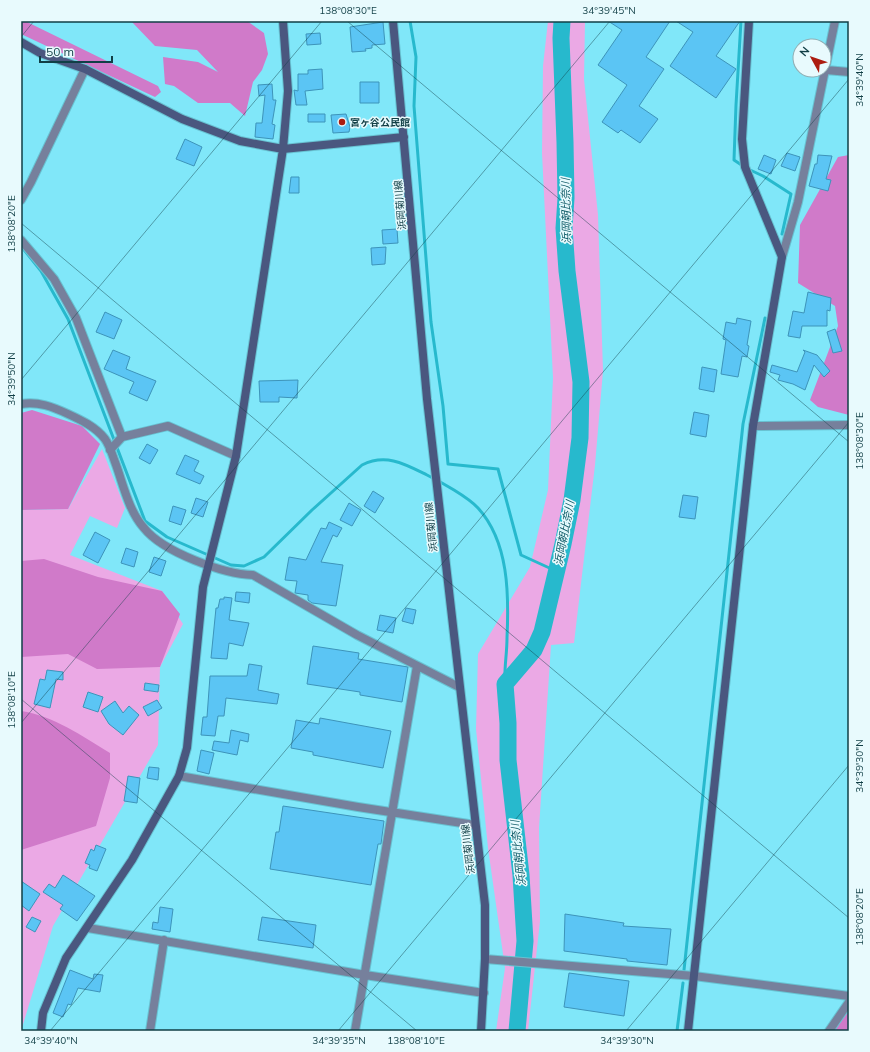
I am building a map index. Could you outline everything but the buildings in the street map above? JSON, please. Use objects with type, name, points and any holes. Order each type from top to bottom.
[{"type":"street","points":[[41,1031],[43,1013],[66,958],[88,928],[132,860],[180,776],[187,748],[203,587],[236,456],[283,148],[288,91],[283,21]]},
{"type":"street","name":"浜岡菊川線","points":[[393,21],[427,399],[485,904],[484,993],[481,1031]]},
{"type":"street","points":[[749,21],[742,140],[745,167],[782,257]]},
{"type":"street","points":[[832,38],[835,21]]},
{"type":"street","points":[[21,42],[40,53],[85,69],[182,119],[215,133],[240,141],[283,148],[404,137]]},
{"type":"street","points":[[21,200],[85,69]]},
{"type":"street","points":[[832,71],[849,72]]},
{"type":"street","points":[[688,1031],[753,426],[782,257],[798,202],[824,78]]},
{"type":"street","points":[[21,240],[54,279],[76,318],[122,437]]},
{"type":"street","points":[[21,404],[30,402],[52,407],[78,419],[98,431],[106,441],[110,450],[130,506],[143,528],[157,542],[209,566],[239,575],[253,575],[351,632],[459,686]]},
{"type":"street","points":[[753,426],[849,425]]},
{"type":"street","points":[[110,450],[122,437],[168,426],[236,456]]},
{"type":"street","points":[[355,1031],[417,666]]},
{"type":"street","points":[[180,776],[475,825]]},
{"type":"street","points":[[88,928],[364,975],[484,993]]},
{"type":"street","points":[[150,1031],[164,940]]},
{"type":"street","points":[[485,959],[499,962],[694,976],[849,996]]},
{"type":"street","points":[[829,1031],[849,1002]]},
{"type":"shaded area","points":[[21,21],[25,21],[158,86],[161,92],[155,97],[21,34]]},
{"type":"shaded area","points":[[131,21],[247,21],[264,33],[268,54],[262,70],[253,82],[245,116],[230,103],[198,103],[174,86],[165,84],[163,57],[198,62],[218,72],[197,50],[155,46]]},
{"type":"shaded area","points":[[548,21],[585,21],[584,79],[598,215],[603,371],[595,465],[574,643],[551,645],[539,828],[540,921],[528,1031],[496,1031],[505,968],[488,848],[476,729],[478,654],[530,567],[548,490],[553,378],[542,153],[543,66]]},
{"type":"shaded area","points":[[849,155],[849,415],[818,407],[810,400],[838,326],[835,306],[798,283],[800,225],[838,157]]},
{"type":"shaded area","points":[[32,410],[82,426],[100,444],[68,509],[21,510],[21,413]]},
{"type":"shaded area","points":[[102,449],[125,508],[117,528],[90,516],[70,555],[162,591],[183,624],[160,667],[158,745],[53,926],[21,1031],[21,510],[68,509]]},
{"type":"shaded area","points":[[44,559],[98,577],[162,591],[180,614],[160,667],[97,669],[68,654],[21,657],[21,561]]},
{"type":"shaded area","points":[[21,711],[45,717],[56,722],[110,753],[110,778],[96,826],[21,850]]},
{"type":"shaded area","points":[[849,1011],[849,1031],[832,1031]]},
{"type":"waterway","points":[[410,21],[416,57],[414,106],[431,322],[443,406],[448,464],[498,469],[521,555],[556,571]]},
{"type":"waterway","name":"浜岡朝比奈川","points":[[517,1031],[525,941],[521,875],[508,760],[508,723],[505,684],[534,650],[542,632],[572,500],[580,438],[581,382],[567,271],[564,228],[566,198],[561,38],[562,21]]},
{"type":"waterway","points":[[741,21],[734,160],[743,166]]},
{"type":"waterway","points":[[748,169],[763,176],[791,194],[782,234]]},
{"type":"waterway","points":[[21,246],[41,271],[68,319],[145,521],[167,537],[231,565],[244,566],[264,557],[312,510],[362,465],[379,460],[387,460],[395,461],[411,467],[447,486],[474,504],[488,522],[496,537],[505,570],[507,587],[508,621],[505,684]]},
{"type":"waterway","points":[[684,970],[743,424],[765,318]]},
{"type":"waterway","points":[[677,1031],[683,983]]},
{"type":"place","name":"宮ヶ谷公民館","points":[[342,122]]}]
